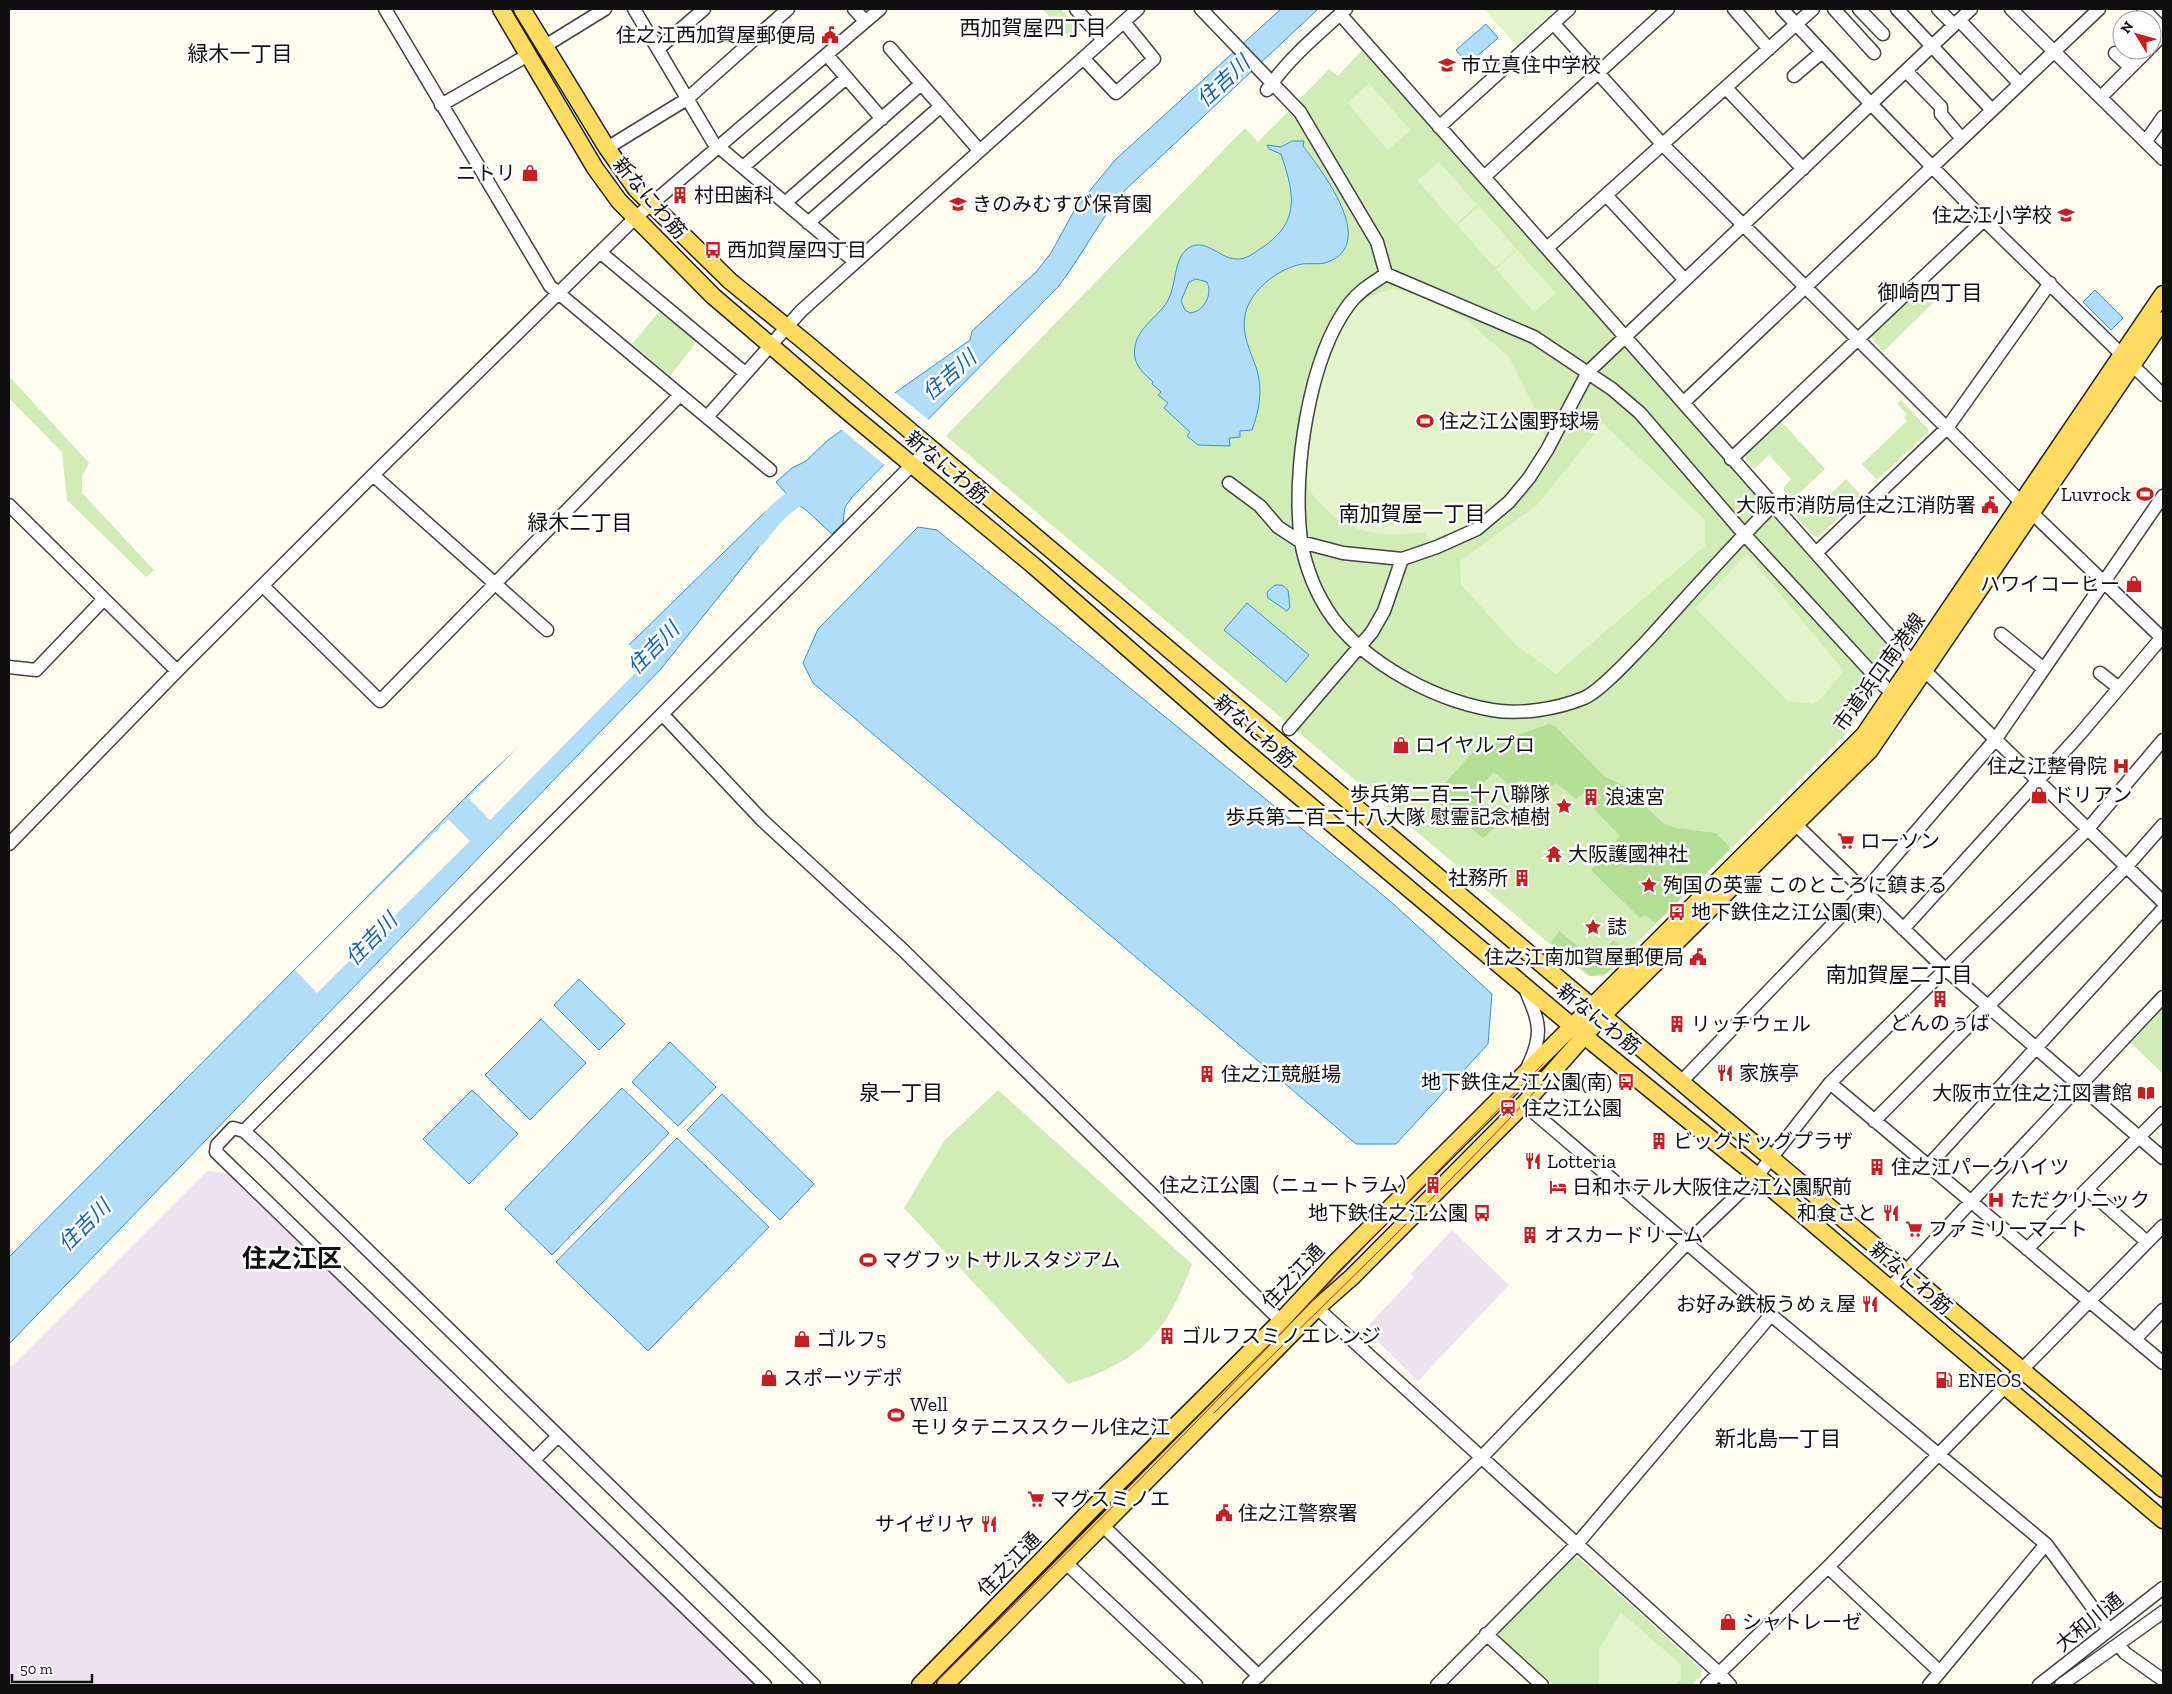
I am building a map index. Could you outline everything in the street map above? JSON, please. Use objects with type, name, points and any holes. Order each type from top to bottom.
[{"type":"main road","name":"新なにわ筋","points":[[500,9],[595,168],[619,201],[713,296],[846,411],[1034,566],[1244,751],[1572,1026],[1586,1035],[1757,1176],[2163,1520]]},
{"type":"main road","name":"新なにわ筋","points":[[522,9],[607,148],[650,204],[730,281],[1772,1157],[1782,1168],[2163,1489]]},
{"type":"main road","name":"市道浜口南港線","points":[[1572,1026],[1597,1011],[1790,819],[1864,735],[1919,667],[2127,360],[2163,294]]},
{"type":"main road","name":"市道浜口南港線","points":[[2127,360],[2163,320]]},
{"type":"main road","name":"市道浜口南港線","points":[[1586,1035],[1597,1011]]},
{"type":"main road","name":"住之江通","points":[[920,1685],[1336,1262],[1572,1026]]},
{"type":"main road","name":"住之江通","points":[[949,1684],[1317,1308],[1352,1277],[1524,1104],[1586,1035]]},
{"type":"street","points":[[385,9],[550,286],[770,470]]},
{"type":"street","points":[[545,46],[605,9]]},
{"type":"street","points":[[634,9],[713,142],[855,262]]},
{"type":"street","points":[[658,49],[704,9]]},
{"type":"street","points":[[607,148],[687,99],[788,9]]},
{"type":"street","points":[[854,9],[865,21]]},
{"type":"street","points":[[9,844],[373,475],[635,218],[880,9]]},
{"type":"street","points":[[1076,9],[1103,40]]},
{"type":"street","points":[[707,417],[785,327],[1138,9]]},
{"type":"street","points":[[1201,9],[1270,84],[1300,112],[1377,242],[1386,274]]},
{"type":"street","points":[[1439,127],[1569,9]]},
{"type":"street","points":[[1734,9],[1769,49]]},
{"type":"street","points":[[1782,9],[1984,220],[2163,395]]},
{"type":"street","points":[[1547,248],[1813,9]]},
{"type":"street","points":[[1834,9],[1874,53]]},
{"type":"street","points":[[1859,9],[1879,30],[1861,38]]},
{"type":"street","points":[[1897,9],[1992,110]]},
{"type":"street","points":[[1938,9],[1956,23],[2020,84]]},
{"type":"street","points":[[1229,483],[1260,506],[1278,527],[1301,542],[1342,553],[1402,559],[1437,547],[1477,529],[1509,502],[1529,478],[1588,372],[1971,9]]},
{"type":"street","points":[[2011,9],[2163,159]]},
{"type":"street","points":[[1684,402],[2098,9]]},
{"type":"street","points":[[2143,9],[2163,29]]},
{"type":"street","points":[[1270,84],[1302,49],[1343,11],[1439,127],[1547,248],[1623,339],[1684,402],[1731,459],[1919,667],[2163,902]]},
{"type":"street","points":[[1484,177],[1662,11]]},
{"type":"street","points":[[1083,58],[1116,93],[1148,65],[1154,59],[1124,22]]},
{"type":"street","points":[[1553,23],[1663,145],[2026,508],[2163,638],[1903,929]]},
{"type":"street","points":[[890,48],[980,150]]},
{"type":"street","points":[[1794,76],[1822,52]]},
{"type":"street","points":[[441,105],[528,55]]},
{"type":"street","points":[[826,55],[882,118]]},
{"type":"street","points":[[2122,60],[2130,68]]},
{"type":"street","points":[[2100,97],[2138,60]]},
{"type":"street","points":[[1906,71],[1942,108],[1941,114],[1962,139]]},
{"type":"street","points":[[743,167],[846,78]]},
{"type":"street","points":[[785,203],[921,84]]},
{"type":"street","points":[[1726,88],[1803,169]]},
{"type":"street","points":[[808,223],[941,106]]},
{"type":"street","points":[[2146,142],[2163,117]]},
{"type":"street","points":[[1606,195],[1686,280]]},
{"type":"street","points":[[1731,459],[1984,220]]},
{"type":"street","points":[[600,253],[745,373]]},
{"type":"street","points":[[1386,274],[1534,337],[1588,372],[1640,413],[1744,534],[1885,687]]},
{"type":"street","points":[[1386,274],[1364,288],[1350,304],[1334,330],[1313,390],[1304,432],[1300,491],[1301,542],[1321,600],[1359,646],[1396,673],[1423,689],[1492,710],[1515,711],[1546,708],[1586,697],[1633,656],[1744,534],[1773,505]]},
{"type":"street","points":[[1816,553],[1947,428],[2050,284]]},
{"type":"street","points":[[263,586],[380,701],[680,395]]},
{"type":"street","points":[[244,1131],[663,715],[924,444]]},
{"type":"street","points":[[373,475],[547,630]]},
{"type":"street","points":[[1681,1082],[1865,892],[1995,740],[2163,496]]},
{"type":"street","points":[[9,505],[177,672]]},
{"type":"street","points":[[1289,730],[1372,632],[1384,611],[1402,559]]},
{"type":"street","points":[[9,659],[9,667],[36,670],[104,599]]},
{"type":"street","points":[[2001,634],[2044,669]]},
{"type":"street","points":[[2100,673],[2119,688]]},
{"type":"street","points":[[663,715],[762,820],[918,963],[1280,1321]]},
{"type":"street","points":[[1249,1685],[1481,1458],[1688,1243],[1757,1176],[1830,1084],[1944,968],[2087,830],[2163,740]]},
{"type":"street","points":[[1790,819],[1944,968],[2163,1158]]},
{"type":"street","points":[[1874,1121],[2126,867],[2163,825]]},
{"type":"street","points":[[1928,1166],[2163,909]]},
{"type":"street","points":[[1524,985],[1539,1023],[1537,1049],[1525,1073]]},
{"type":"street","points":[[1890,1288],[2163,997]]},
{"type":"street","points":[[1830,1084],[2163,1363]]},
{"type":"street","points":[[1524,1104],[1771,1315],[2046,1544],[2109,1630]]},
{"type":"street","points":[[2027,1249],[2163,1113]]},
{"type":"street","points":[[765,1685],[216,1152],[217,1144],[233,1128],[244,1131],[814,1685]]},
{"type":"street","points":[[2087,1189],[2147,1242]]},
{"type":"street","points":[[1707,1685],[1828,1567],[2163,1226]]},
{"type":"street","points":[[1317,1308],[1730,1685]]},
{"type":"street","points":[[2135,1339],[2163,1310]]},
{"type":"street","points":[[1437,1685],[1577,1544],[1771,1315]]},
{"type":"street","points":[[534,1460],[558,1436]]},
{"type":"street","points":[[1103,1526],[1259,1676]]},
{"type":"street","points":[[1929,1685],[2046,1544]]},
{"type":"street","points":[[1066,1564],[1196,1685]]},
{"type":"street","points":[[1828,1567],[1940,1672]]},
{"type":"street","name":"大和川通","points":[[2039,1685],[2163,1588]]},
{"type":"street","name":"大和川通","points":[[2061,1685],[2163,1612]]},
{"type":"street","points":[[1486,1634],[1542,1685]]},
{"type":"street","points":[[2119,1645],[2124,1653],[2163,1680]]},
{"type":"shaded area","points":[[207,1171],[229,1173],[756,1685],[9,1685],[9,1369]]},
{"type":"shaded area","points":[[1452,1230],[1509,1285],[1418,1381],[1365,1329],[1414,1277],[1411,1274]]},
{"type":"green space","points":[[1042,9],[1061,9],[1081,31],[1072,39]]},
{"type":"green space","points":[[1484,9],[1556,9],[1516,45]]},
{"type":"green space","points":[[1362,50],[1901,656],[1846,734],[1604,976],[1588,976],[946,436],[1245,128],[1258,142],[1329,69],[1338,76]]},
{"type":"green space","points":[[1369,83],[1410,130],[1388,150],[1347,103]]},
{"type":"green space","points":[[1439,162],[1477,205],[1456,224],[1417,181]]},
{"type":"green space","points":[[1479,206],[1517,249],[1495,268],[1457,225]]},
{"type":"green space","points":[[1517,250],[1556,293],[1534,312],[1496,269]]},
{"type":"green space","points":[[1929,282],[1941,295],[1883,352],[1871,337]]},
{"type":"green space","name":"住之江公園野球場","points":[[1393,289],[1427,296],[1468,321],[1509,357],[1535,409],[1547,441],[1523,476],[1498,504],[1468,525],[1428,540],[1425,532],[1385,534],[1348,525],[1337,518],[1316,499],[1309,488],[1306,475],[1305,458],[1312,416],[1324,375],[1336,345],[1333,343],[1356,308],[1371,296]]},
{"type":"green space","points":[[663,307],[699,339],[670,376],[632,344]]},
{"type":"green space","points":[[9,376],[89,463],[82,476],[82,493],[154,570],[146,577],[67,500],[62,452],[9,398]]},
{"type":"green space","points":[[1901,400],[1928,429],[1928,432],[1877,480],[1862,464],[1907,421],[1904,417],[1907,414],[1897,404]]},
{"type":"green space","points":[[1780,420],[1825,469],[1794,498],[1797,501],[1795,503],[1804,513],[1807,510],[1810,513],[1846,479],[1862,496],[1818,537],[1814,536],[1784,504],[1784,487],[1791,479],[1769,455],[1754,469],[1746,460],[1745,453]]},
{"type":"green space","points":[[1603,423],[1705,520],[1705,546],[1556,674],[1517,646],[1461,585],[1460,561],[1537,505]]},
{"type":"green space","points":[[1747,554],[1844,671],[1821,699],[1813,704],[1788,701],[1695,608]]},
{"type":"green space","points":[[1549,724],[1555,726],[1604,776],[1624,786],[1664,824],[1675,828],[1716,833],[1729,846],[1729,850],[1656,923],[1645,915],[1640,918],[1591,870],[1620,836],[1594,809],[1601,797],[1591,787],[1576,799],[1556,783],[1541,797],[1522,780],[1512,787],[1494,772],[1474,793],[1487,810],[1487,820],[1494,828],[1483,838],[1434,799],[1434,795],[1475,750]]},
{"type":"green space","points":[[1559,931],[1593,959],[1614,940],[1627,953],[1607,973],[1591,976],[1551,943]]},
{"type":"green space","points":[[2163,1008],[2163,1074],[2131,1043]]},
{"type":"green space","points":[[998,1090],[1192,1264],[1172,1309],[1161,1327],[1148,1342],[1115,1366],[1068,1384],[904,1208],[945,1140]]},
{"type":"green space","points":[[1571,1557],[1578,1557],[1701,1669],[1701,1677],[1691,1685],[1554,1685],[1499,1636],[1499,1630]]},
{"type":"green space","points":[[1621,1612],[1681,1665],[1681,1679],[1674,1685],[1599,1685],[1599,1649]]},
{"type":"water","points":[[1281,9],[1318,9],[1122,193],[1058,287],[853,496],[845,507],[843,523],[832,534],[806,510],[794,502],[776,482],[792,468],[806,461],[828,440],[970,340],[972,331],[1036,272],[1051,253],[1075,209],[1115,160]]},
{"type":"water","points":[[1486,24],[1498,38],[1468,64],[1456,50]]},
{"type":"water","points":[[1292,141],[1304,141],[1303,146],[1322,172],[1341,206],[1347,224],[1348,239],[1342,253],[1328,262],[1294,266],[1277,274],[1256,293],[1247,308],[1244,324],[1246,340],[1257,370],[1260,386],[1257,416],[1252,430],[1240,431],[1240,437],[1229,438],[1230,446],[1198,445],[1187,436],[1190,432],[1164,408],[1168,403],[1158,395],[1161,392],[1152,384],[1153,382],[1145,375],[1136,362],[1135,347],[1140,333],[1169,298],[1177,265],[1187,249],[1200,245],[1206,246],[1229,258],[1243,258],[1250,256],[1263,247],[1284,227],[1291,205],[1289,181],[1281,154],[1269,149],[1267,145],[1281,147]],"holes":[[[1196,279],[1207,282],[1209,292],[1203,306],[1195,312],[1190,313],[1185,310],[1181,301],[1189,282]]]},
{"type":"water","points":[[2095,290],[2123,318],[2111,330],[2083,302]]},
{"type":"water","points":[[766,511],[778,523],[660,670],[9,1344],[9,1257],[479,784],[634,640]]},
{"type":"water","points":[[918,527],[937,530],[1390,901],[1492,994],[1488,1044],[1396,1144],[1356,1144],[813,683],[803,663],[818,629]]},
{"type":"water","points":[[1275,585],[1282,585],[1288,590],[1290,607],[1287,611],[1268,598],[1267,592]]},
{"type":"water","points":[[1247,603],[1309,655],[1286,682],[1224,630]]},
{"type":"water","points":[[579,979],[625,1024],[599,1050],[554,1005]]},
{"type":"water","points":[[541,1019],[586,1063],[530,1120],[485,1075]]},
{"type":"water","points":[[670,1042],[716,1087],[678,1126],[632,1082]]},
{"type":"water","points":[[622,1088],[669,1133],[552,1255],[505,1209]]},
{"type":"water","points":[[472,1090],[518,1134],[469,1184],[423,1139]]},
{"type":"water","points":[[722,1094],[814,1184],[780,1220],[687,1130]]},
{"type":"water","points":[[677,1138],[769,1227],[648,1351],[556,1262]]},
{"type":"pier","points":[[894,392],[930,421],[886,466],[841,429]]},
{"type":"pier","points":[[627,643],[646,662],[490,820],[468,798],[549,715]]},
{"type":"pier","points":[[448,819],[470,841],[317,993],[295,970]]},
{"type":"waterway","name":"住吉川","points":[[757,537],[781,509],[813,489]]},
{"type":"tram line","points":[[933,1685],[1166,1453],[1543,1064]]},
{"type":"tram line","points":[[1214,1413],[1428,1202],[1553,1072]]},
{"type":"place","name":"住之江西加賀屋郵便局","points":[[830,35]]},
{"type":"place","name":"市立真住中学校","points":[[1447,65]]},
{"type":"place","name":"ニトリ","points":[[530,173]]},
{"type":"place","name":"村田歯科","points":[[680,195]]},
{"type":"place","name":"きのみむすび保育園","points":[[958,204]]},
{"type":"place","name":"住之江小学校","points":[[2066,215]]},
{"type":"place","name":"西加賀屋四丁目","points":[[713,250]]},
{"type":"place","name":"住之江公園野球場","points":[[1425,421]]},
{"type":"place","name":"Luvrock","points":[[2145,494]]},
{"type":"place","name":"大阪市消防局住之江消防署","points":[[1990,505]]},
{"type":"place","name":"ハワイコーヒー","points":[[2134,584]]},
{"type":"place","name":"ロイヤルプロ","points":[[1401,745]]},
{"type":"place","name":"住之江整骨院","points":[[2121,766]]},
{"type":"place","name":"ドリアン","points":[[2039,795]]},
{"type":"place","name":"浪速宮","points":[[1591,797]]},
{"type":"place","name":"歩兵第二百二十八聯隊 歩兵第二百二十八大隊 慰霊記念植樹","points":[[1564,806]]},
{"type":"place","name":"ローソン","points":[[1846,841]]},
{"type":"place","name":"大阪護國神社","points":[[1554,854]]},
{"type":"place","name":"社務所","points":[[1522,878]]},
{"type":"place","name":"殉国の英霊 このところに鎮まる","points":[[1649,885]]},
{"type":"place","name":"地下鉄住之江公園(東)","points":[[1677,912]]},
{"type":"place","name":"誌","points":[[1593,927]]},
{"type":"place","name":"住之江南加賀屋郵便局","points":[[1698,957]]},
{"type":"place","name":"どんのぅば","points":[[1940,999]]},
{"type":"place","name":"リッチウェル","points":[[1677,1024]]},
{"type":"place","name":"家族亭","points":[[1725,1073]]},
{"type":"place","name":"住之江競艇場","points":[[1207,1074]]},
{"type":"place","name":"地下鉄住之江公園(南)","points":[[1626,1082]]},
{"type":"place","name":"大阪市立住之江図書館","points":[[2146,1093]]},
{"type":"place","name":"住之江公園","points":[[1508,1108]]},
{"type":"place","name":"ビッグドッグプラザ","points":[[1659,1141]]},
{"type":"place","name":"Lotteria","points":[[1533,1161]]},
{"type":"place","name":"住之江パークハイツ","points":[[1877,1167]]},
{"type":"place","name":"住之江公園（ニュートラム）","points":[[1433,1185]]},
{"type":"place","name":"日和ホテル大阪住之江公園駅前","points":[[1558,1187]]},
{"type":"place","name":"ただクリニック","points":[[1996,1200]]},
{"type":"place","name":"地下鉄住之江公園","points":[[1482,1213]]},
{"type":"place","name":"和食さと","points":[[1891,1213]]},
{"type":"place","name":"ファミリーマート","points":[[1914,1229]]},
{"type":"place","name":"オスカードリーム","points":[[1530,1235]]},
{"type":"place","name":"マグフットサルスタジアム","points":[[868,1260]]},
{"type":"place","name":"お好み鉄板うめぇ屋","points":[[1870,1304]]},
{"type":"place","name":"ゴルフスミノエレンジ","points":[[1167,1336]]},
{"type":"place","name":"ゴルフ5","points":[[802,1339]]},
{"type":"place","name":"スポーツデポ","points":[[769,1378]]},
{"type":"place","name":"ENEOS","points":[[1944,1380]]},
{"type":"place","name":"Well モリタテニススクール住之江","points":[[896,1415]]},
{"type":"place","name":"マグスミノエ","points":[[1036,1499]]},
{"type":"place","name":"住之江警察署","points":[[1224,1513]]},
{"type":"place","name":"サイゼリヤ","points":[[989,1524]]},
{"type":"place","name":"シャトレーゼ","points":[[1728,1622]]},
{"type":"district","name":"西加賀屋四丁目","points":[[1033,27]]},
{"type":"district","name":"緑木一丁目","points":[[240,53]]},
{"type":"district","name":"御崎四丁目","points":[[1930,292]]},
{"type":"district","name":"南加賀屋一丁目","points":[[1412,513]]},
{"type":"district","name":"緑木二丁目","points":[[580,522]]},
{"type":"district","name":"南加賀屋二丁目","points":[[1899,974]]},
{"type":"district","name":"泉一丁目","points":[[901,1092]]},
{"type":"district","name":"住之江区","points":[[292,1258]]},
{"type":"district","name":"新北島一丁目","points":[[1778,1438]]}]
